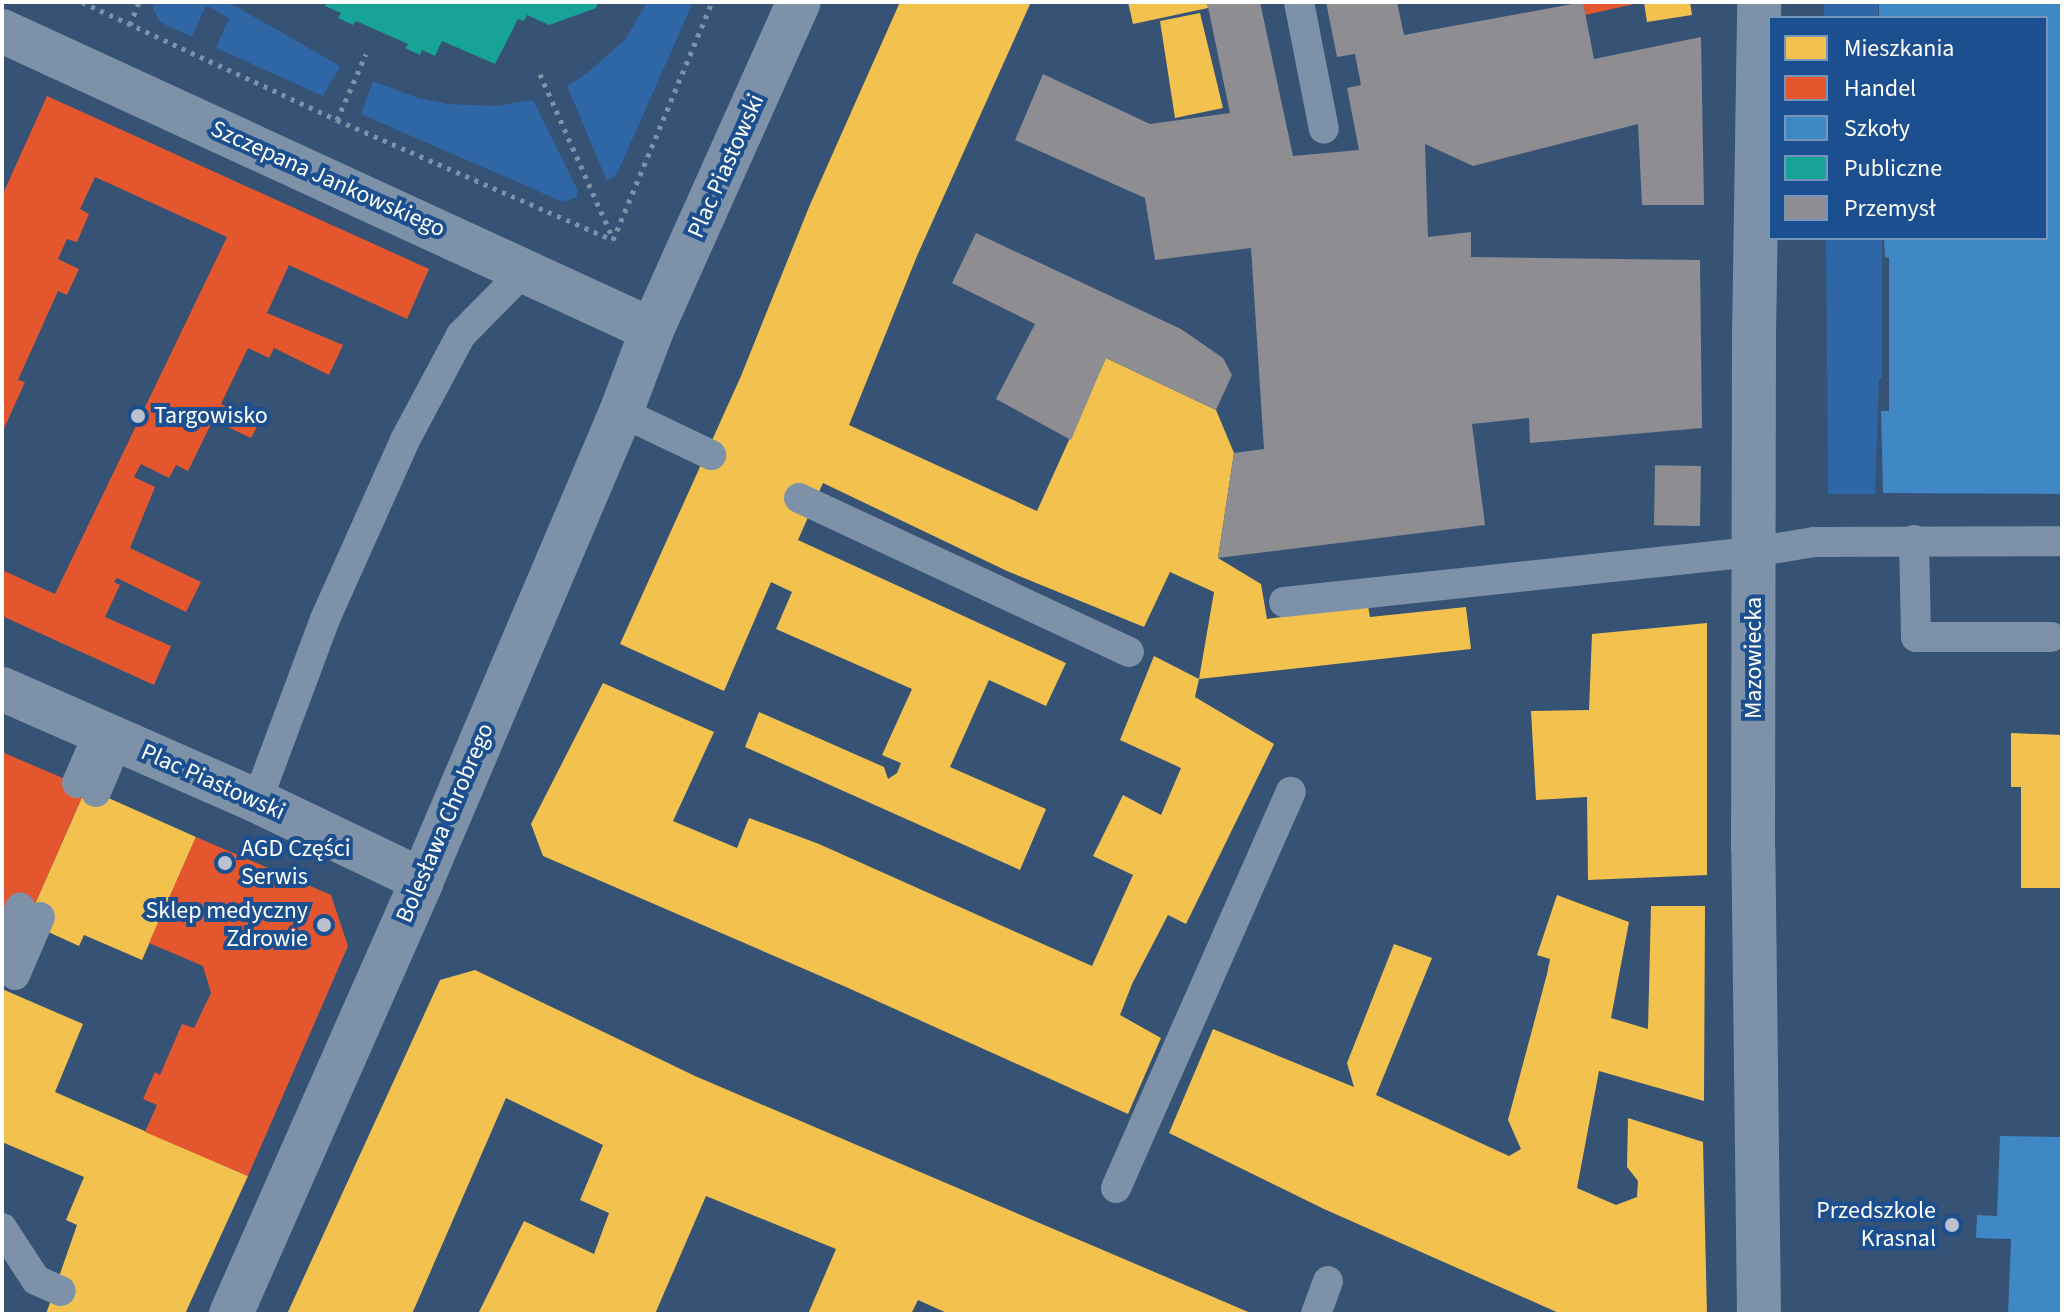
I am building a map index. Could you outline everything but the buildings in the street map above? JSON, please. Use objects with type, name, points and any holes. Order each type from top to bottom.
[{"type":"street","name":"Plac Piastowski","points":[[652,330],[799,2]]},
{"type":"street","name":"Mazowiecka","points":[[1759,2],[1754,552],[1759,1314]]},
{"type":"street","name":"Szczepana Jankowskiego","points":[[2,31],[526,269],[652,330]]},
{"type":"street","name":"Bolesława Chrobrego","points":[[231,1314],[422,880],[621,412],[652,330]]},
{"type":"street","name":"Plac Piastowski","points":[[2,689],[257,801],[422,880]]},
{"type":"lane","points":[[1299,2],[1324,129]]},
{"type":"lane","points":[[257,801],[325,619],[405,440],[461,335],[526,269]]},
{"type":"lane","points":[[621,412],[711,455]]},
{"type":"lane","points":[[799,498],[1129,652]]},
{"type":"lane","points":[[1914,540],[1916,637],[2051,637]]},
{"type":"lane","points":[[1284,602],[1754,552],[1814,542],[2062,541]]},
{"type":"lane","points":[[87,788],[109,736]]},
{"type":"lane","points":[[1116,1188],[1291,792]]},
{"type":"lane","points":[[8,963],[30,912]]},
{"type":"lane","points":[[2,1228],[36,1280],[61,1291]]},
{"type":"lane","points":[[1316,1314],[1328,1281]]},
{"type":"path","points":[[82,2],[337,120],[613,240]]},
{"type":"path","points":[[130,25],[139,2]]},
{"type":"path","points":[[613,240],[712,2]]},
{"type":"path","points":[[337,120],[366,54]]},
{"type":"path","points":[[540,74],[613,240]]},
{"type":"shaded area","points":[[156,2],[228,2],[340,66],[323,96],[216,48],[229,18],[206,5],[192,37],[160,22],[153,8]]},
{"type":"shaded area","points":[[647,2],[693,2],[617,174],[607,181],[567,86],[625,40]]},
{"type":"shaded area","points":[[1824,2],[1878,2],[1878,16],[1824,16]]},
{"type":"shaded area","points":[[373,81],[418,98],[447,104],[496,106],[533,100],[577,189],[577,197],[563,202],[361,114]]},
{"type":"shaded area","points":[[1826,240],[1882,240],[1882,378],[1879,379],[1875,494],[1828,494]]},
{"type":"place","name":"Targowisko","points":[[138,416]]},
{"type":"place","name":"AGD Części Serwis","points":[[225,863]]},
{"type":"place","name":"Sklep medyczny Zdrowie","points":[[324,925]]},
{"type":"place","name":"Przedszkole Krasnal","points":[[1952,1225]]}]
